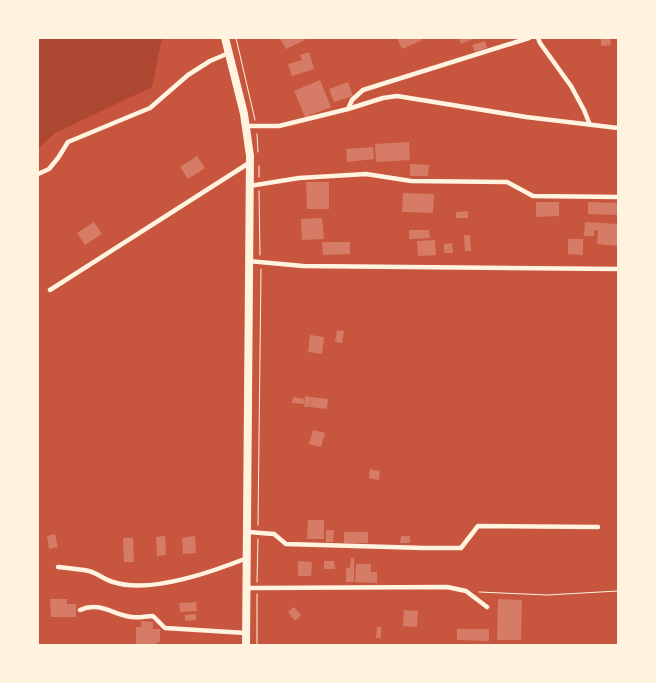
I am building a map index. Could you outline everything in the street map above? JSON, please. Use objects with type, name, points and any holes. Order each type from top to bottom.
[{"type":"main road","points":[[225,38],[246,126],[249,163],[246,646]]},
{"type":"street","points":[[348,110],[352,100],[363,90],[529,38]]},
{"type":"street","points":[[538,38],[578,98],[590,126]]},
{"type":"street","points":[[38,174],[49,169],[68,142],[150,108],[188,75],[210,61],[230,53]]},
{"type":"street","points":[[246,126],[279,126],[348,110],[383,98],[406,96],[526,117],[618,128]]},
{"type":"street","points":[[50,290],[249,163]]},
{"type":"street","points":[[249,186],[299,178],[366,174],[412,181],[507,182],[533,196],[618,197]]},
{"type":"street","points":[[249,261],[303,266],[618,269]]},
{"type":"street","points":[[248,532],[274,534],[286,544],[460,548],[478,526],[598,527]]},
{"type":"street","points":[[58,567],[90,571],[114,583],[141,585],[180,580],[213,572],[247,558]]},
{"type":"street","points":[[247,588],[447,587],[466,591],[487,607]]},
{"type":"street","points":[[80,610],[99,606],[132,617],[153,616],[165,628],[246,633]]},
{"type":"path","points":[[466,591],[548,595],[618,591]]},
{"type":"shaded area","points":[[38,38],[162,38],[152,87],[55,133],[38,149]]},
{"type":"building","points":[[280,38],[304,38],[305,40],[286,49]]},
{"type":"building","points":[[397,38],[420,38],[422,40],[402,49]]},
{"type":"building","points":[[458,38],[476,38],[461,44]]},
{"type":"building","points":[[601,38],[610,38],[611,45],[601,46]]},
{"type":"building","points":[[485,41],[487,48],[475,52],[472,45]]},
{"type":"building","points":[[309,52],[314,69],[292,76],[288,64],[302,60],[300,55]]},
{"type":"building","points":[[320,80],[331,107],[305,117],[294,91]]},
{"type":"building","points":[[348,82],[353,96],[334,102],[329,89]]},
{"type":"building","points":[[409,142],[410,160],[376,162],[375,144]]},
{"type":"building","points":[[373,147],[374,159],[347,162],[346,149]]},
{"type":"building","points":[[197,156],[205,168],[188,179],[180,167]]},
{"type":"building","points":[[410,164],[429,165],[428,176],[410,176]]},
{"type":"building","points":[[306,182],[329,182],[329,209],[307,209]]},
{"type":"building","points":[[403,193],[434,194],[433,213],[402,212]]},
{"type":"building","points":[[536,202],[559,202],[559,216],[536,217]]},
{"type":"building","points":[[588,202],[618,203],[618,215],[588,214]]},
{"type":"building","points":[[468,211],[468,218],[456,218],[456,212]]},
{"type":"building","points":[[322,218],[324,239],[302,240],[301,219]]},
{"type":"building","points":[[94,222],[102,234],[85,245],[77,233]]},
{"type":"building","points":[[585,222],[618,224],[618,246],[597,244],[598,231],[594,230],[594,236],[584,236]]},
{"type":"building","points":[[409,230],[429,230],[430,238],[409,239]]},
{"type":"building","points":[[464,235],[470,235],[471,251],[465,251]]},
{"type":"building","points":[[568,239],[583,239],[583,255],[568,254]]},
{"type":"building","points":[[435,240],[436,255],[418,256],[417,241]]},
{"type":"building","points":[[322,242],[350,242],[350,254],[323,255]]},
{"type":"building","points":[[452,243],[453,253],[444,253],[444,244]]},
{"type":"building","points":[[337,330],[344,331],[342,343],[335,342]]},
{"type":"building","points":[[310,335],[324,337],[322,354],[308,352]]},
{"type":"building","points":[[305,396],[311,397],[309,407],[304,407]]},
{"type":"building","points":[[293,397],[304,399],[304,404],[292,403]]},
{"type":"building","points":[[311,397],[328,399],[327,409],[310,407]]},
{"type":"building","points":[[313,430],[325,433],[321,447],[309,444]]},
{"type":"building","points":[[370,469],[380,471],[379,480],[369,478]]},
{"type":"building","points":[[308,520],[324,520],[324,539],[307,539]]},
{"type":"building","points":[[326,530],[334,530],[333,542],[326,542]]},
{"type":"building","points":[[344,532],[368,532],[368,543],[344,543]]},
{"type":"building","points":[[55,534],[58,547],[49,549],[47,536]]},
{"type":"building","points":[[165,536],[166,555],[157,556],[156,537]]},
{"type":"building","points":[[195,536],[196,553],[183,554],[182,538]]},
{"type":"building","points":[[401,536],[410,536],[410,543],[400,543]]},
{"type":"building","points":[[123,538],[133,538],[134,562],[124,562]]},
{"type":"building","points":[[351,558],[354,558],[354,582],[346,582],[346,568],[350,568]]},
{"type":"building","points":[[298,561],[312,562],[311,576],[298,576]]},
{"type":"building","points":[[324,561],[334,561],[335,569],[324,569]]},
{"type":"building","points":[[356,564],[371,564],[371,572],[377,572],[377,583],[355,582]]},
{"type":"building","points":[[50,599],[67,599],[67,604],[76,604],[76,617],[51,617]]},
{"type":"building","points":[[498,599],[522,600],[521,640],[497,640]]},
{"type":"building","points":[[196,602],[197,611],[180,612],[179,603]]},
{"type":"building","points":[[294,607],[301,615],[295,621],[288,612]]},
{"type":"building","points":[[404,610],[418,611],[417,627],[403,626]]},
{"type":"building","points":[[196,614],[196,620],[185,621],[185,615]]},
{"type":"building","points":[[141,621],[153,622],[153,629],[160,629],[160,642],[157,642],[157,644],[136,644],[136,627],[141,627]]},
{"type":"building","points":[[377,627],[381,627],[381,638],[376,638]]},
{"type":"building","points":[[457,629],[489,629],[489,641],[457,640]]}]
